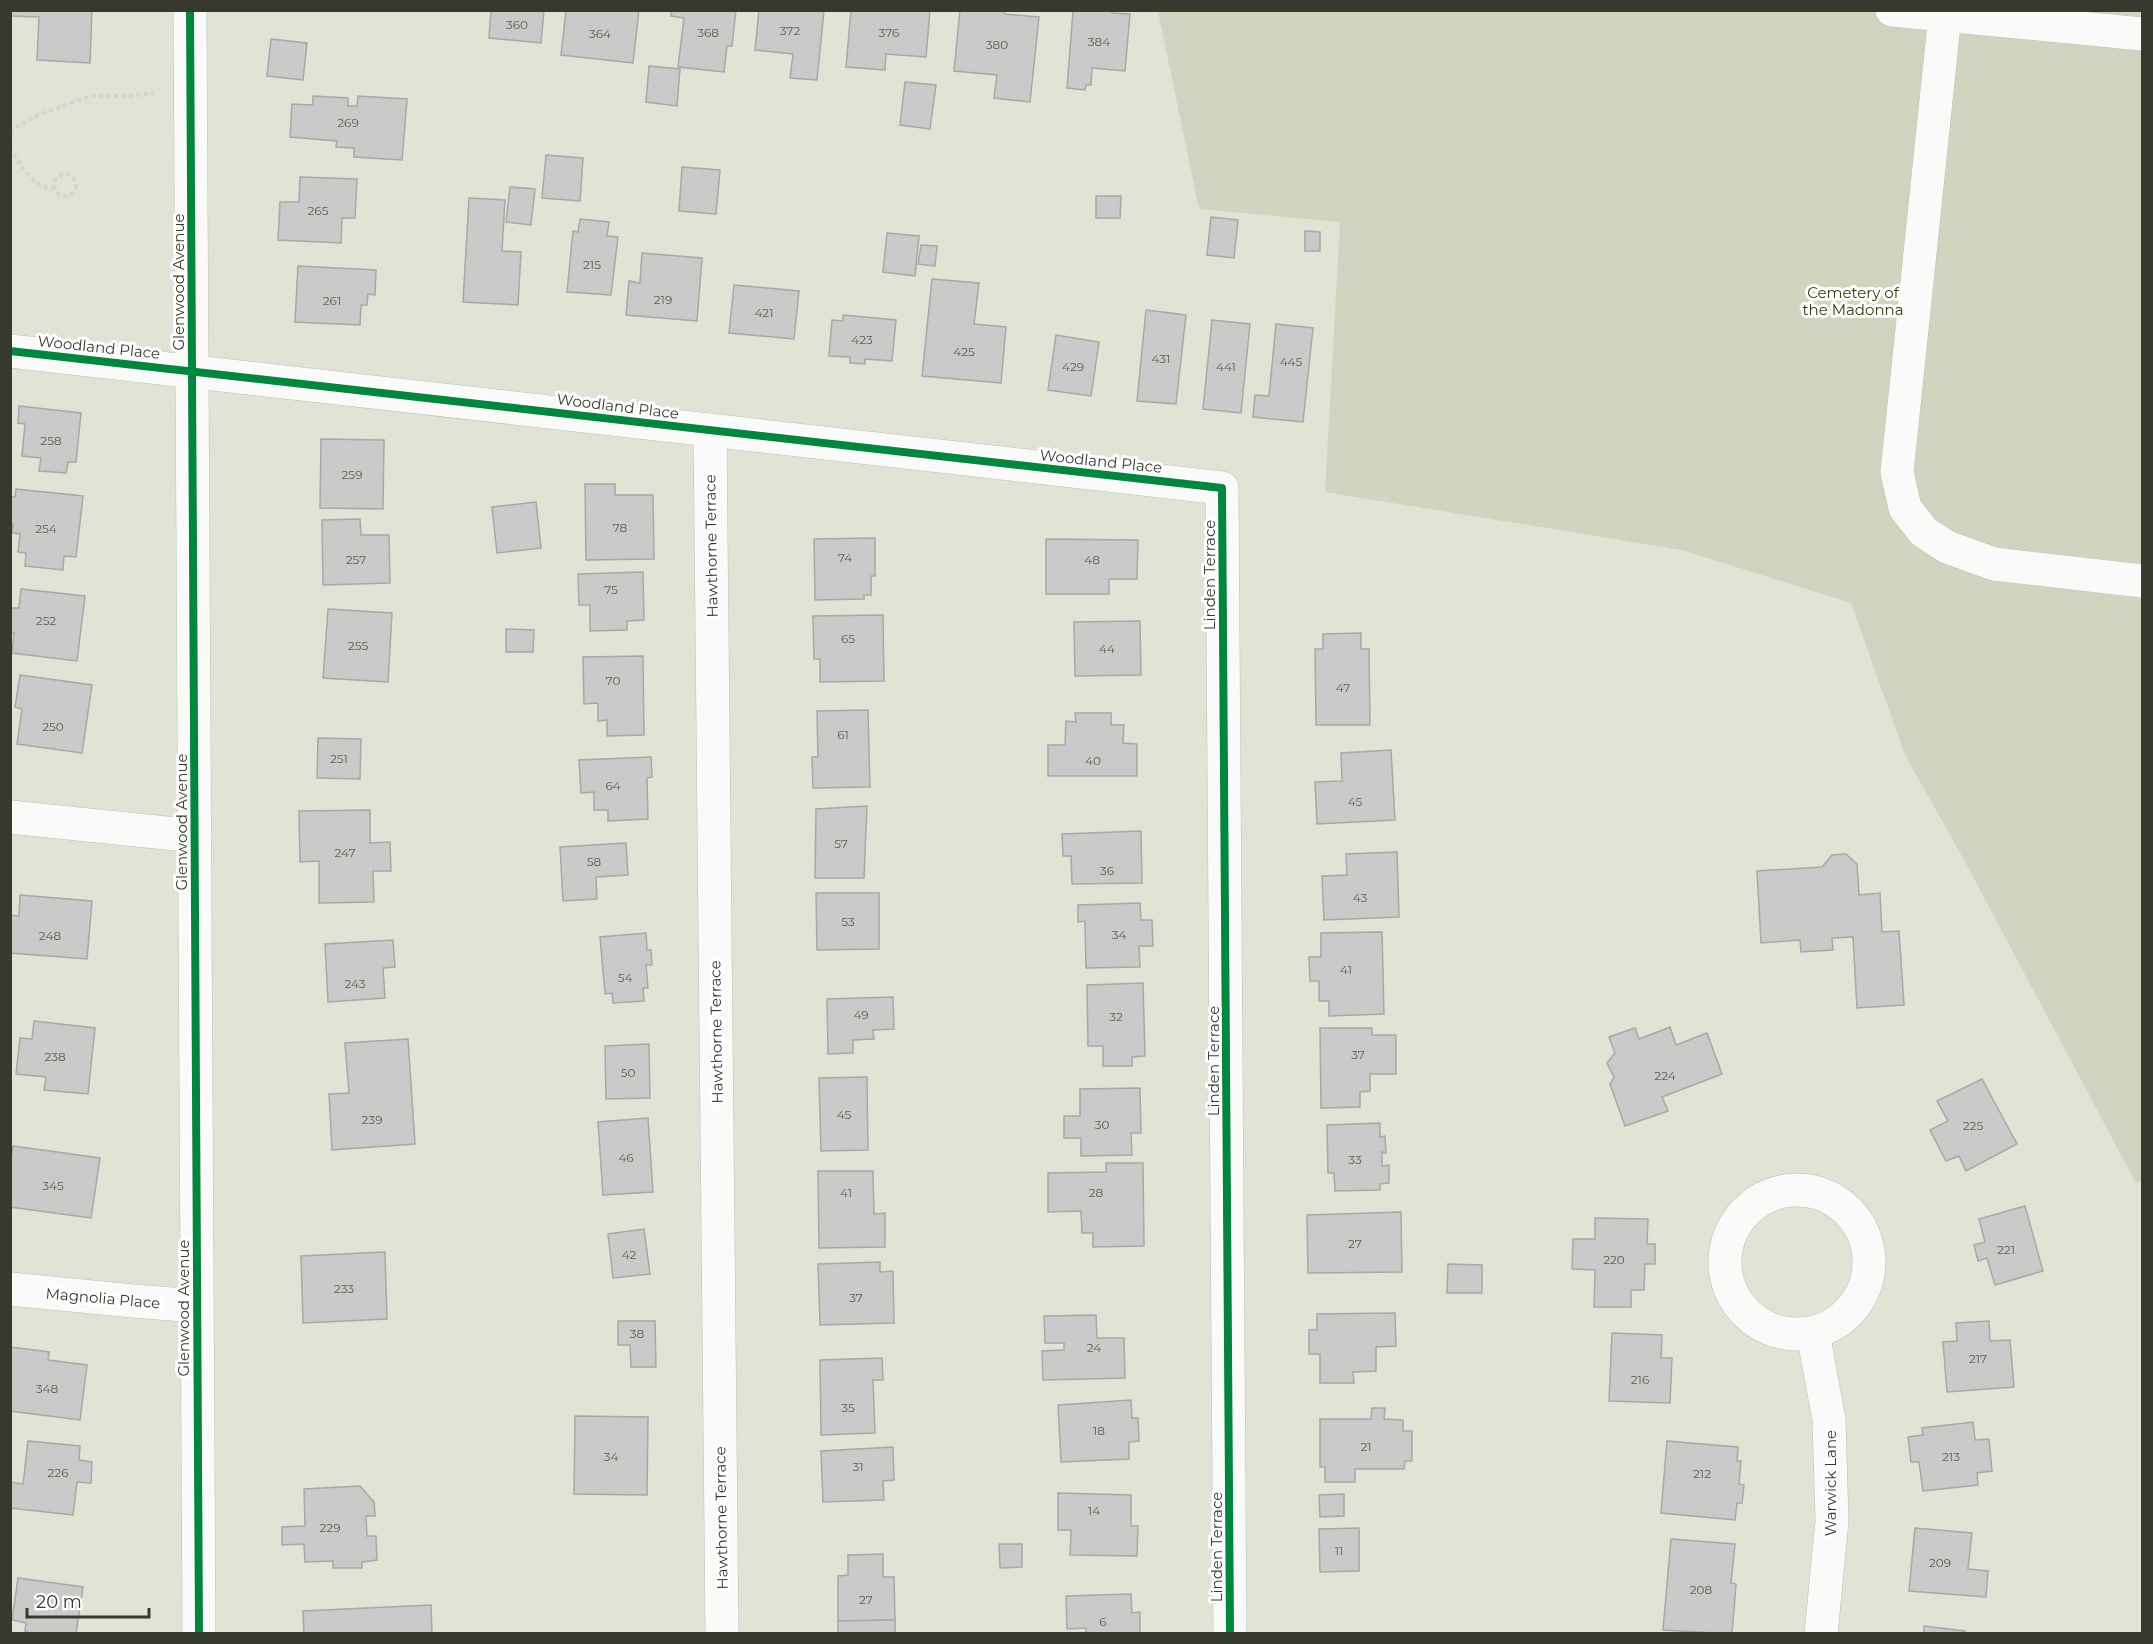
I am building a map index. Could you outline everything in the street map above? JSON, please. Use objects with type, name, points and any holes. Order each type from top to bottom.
[{"type":"street","name":"Glenwood Avenue","points":[[190,10],[199,1634]]},
{"type":"street","points":[[1892,10],[2142,34]]},
{"type":"street","points":[[1951,14],[1897,472],[1905,508],[1924,532],[1947,548],[1994,564],[2142,581]]},
{"type":"street","name":"Woodland Place","points":[[10,351],[1222,488]]},
{"type":"street","name":"Hawthorne Terrace","points":[[710,430],[722,1634]]},
{"type":"street","name":"Linden Terrace","points":[[1222,488],[1230,1634]]},
{"type":"street","points":[[10,817],[195,836]]},
{"type":"street","points":[[1804,1189],[1826,1195],[1845,1207],[1860,1225],[1868,1246],[1870,1269],[1864,1291],[1852,1310],[1834,1325],[1813,1333],[1788,1334],[1764,1327],[1744,1312],[1730,1291],[1724,1266],[1727,1241],[1739,1218],[1758,1201],[1781,1191],[1804,1189]]},
{"type":"street","name":"Magnolia Place","points":[[10,1289],[197,1306]]},
{"type":"street","name":"Warwick Lane","points":[[1813,1333],[1829,1420],[1832,1521],[1821,1634]]},
{"type":"path","points":[[10,133],[19,125],[38,115],[92,96],[191,92]]},
{"type":"path","points":[[10,147],[19,163],[39,186],[55,189],[60,194],[70,195],[75,190],[75,177],[62,174],[54,182],[55,189]]},
{"type":"green space","name":"Cemetery of the Madonna","points":[[1158,11],[2142,11],[2142,1181],[2136,1183],[1964,860],[1905,755],[1851,603],[1682,550],[1325,492],[1340,222],[1199,209]]},
{"type":"building","points":[[10,10],[92,10],[90,63],[37,60],[39,17],[10,16]]},
{"type":"building","points":[[491,10],[544,10],[541,43],[489,38]]},
{"type":"building","points":[[566,10],[639,10],[633,63],[561,55]]},
{"type":"building","points":[[671,10],[736,10],[732,46],[727,46],[724,72],[678,67],[684,18],[671,16]]},
{"type":"building","points":[[759,10],[824,10],[817,80],[790,78],[793,54],[755,50]]},
{"type":"building","points":[[851,10],[930,10],[926,57],[886,54],[885,70],[846,67]]},
{"type":"building","points":[[960,10],[1005,10],[1005,14],[1039,17],[1030,102],[994,98],[997,75],[954,71]]},
{"type":"building","points":[[1112,10],[1112,13],[1130,14],[1125,71],[1092,68],[1091,85],[1086,85],[1085,90],[1067,88],[1073,11]]},
{"type":"building","points":[[271,39],[307,43],[303,80],[267,76]]},
{"type":"building","points":[[649,66],[680,69],[677,106],[646,102]]},
{"type":"building","points":[[905,82],[936,85],[930,129],[900,125]]},
{"type":"building","points":[[313,96],[348,98],[348,106],[357,106],[358,96],[407,99],[402,160],[354,157],[354,148],[336,147],[337,141],[290,137],[292,104],[313,105]]},
{"type":"building","points":[[546,155],[583,158],[580,201],[542,198]]},
{"type":"building","points":[[682,167],[720,170],[716,214],[679,211]]},
{"type":"building","points":[[300,177],[357,179],[355,218],[342,218],[341,243],[278,240],[280,202],[299,202]]},
{"type":"building","points":[[510,187],[535,189],[531,225],[506,222]]},
{"type":"building","points":[[1096,196],[1121,196],[1120,218],[1096,218]]},
{"type":"building","points":[[469,198],[505,200],[502,251],[521,252],[518,305],[463,302]]},
{"type":"building","points":[[1211,217],[1238,220],[1234,258],[1207,255]]},
{"type":"building","points":[[580,219],[609,222],[607,236],[618,237],[611,295],[567,292],[573,231],[578,232]]},
{"type":"building","points":[[1305,231],[1320,232],[1320,251],[1305,251]]},
{"type":"building","points":[[887,233],[919,236],[915,276],[883,272]]},
{"type":"building","points":[[921,245],[937,246],[935,266],[918,264]]},
{"type":"building","points":[[642,253],[702,258],[697,321],[626,315],[629,281],[640,283]]},
{"type":"building","points":[[298,266],[376,270],[375,295],[368,294],[367,305],[361,305],[360,325],[295,322]]},
{"type":"building","points":[[932,279],[979,283],[974,324],[1006,327],[1001,383],[922,376]]},
{"type":"building","points":[[734,285],[799,291],[794,339],[729,333]]},
{"type":"building","points":[[1146,310],[1186,315],[1176,404],[1137,401]]},
{"type":"building","points":[[843,315],[896,320],[892,361],[865,359],[865,364],[850,363],[850,357],[829,356],[832,320],[843,321]]},
{"type":"building","points":[[1212,320],[1250,324],[1241,413],[1203,409]]},
{"type":"building","points":[[1276,324],[1313,328],[1303,422],[1253,417],[1255,395],[1269,396]]},
{"type":"building","points":[[1056,335],[1099,342],[1091,396],[1048,390]]},
{"type":"building","points":[[19,406],[81,413],[76,462],[68,462],[66,473],[39,471],[41,458],[22,456],[25,424],[18,423]]},
{"type":"building","points":[[321,439],[384,440],[383,509],[320,508]]},
{"type":"building","points":[[585,484],[615,484],[615,495],[653,495],[654,559],[586,560]]},
{"type":"building","points":[[16,489],[83,496],[76,557],[64,556],[63,570],[25,566],[26,553],[18,552],[20,534],[12,533],[13,524],[10,524],[10,497],[15,497]]},
{"type":"building","points":[[536,502],[541,548],[497,553],[492,507]]},
{"type":"building","points":[[360,519],[361,535],[389,535],[390,583],[323,585],[322,520]]},
{"type":"building","points":[[875,538],[875,576],[871,576],[871,595],[864,595],[864,599],[815,600],[814,539]]},
{"type":"building","points":[[1046,539],[1138,540],[1137,579],[1109,579],[1109,594],[1046,594]]},
{"type":"building","points":[[643,572],[644,620],[627,621],[627,630],[590,631],[590,605],[579,605],[578,574]]},
{"type":"building","points":[[21,589],[85,596],[77,661],[12,653],[14,633],[10,633],[10,608],[19,608]]},
{"type":"building","points":[[328,609],[392,613],[388,682],[323,678]]},
{"type":"building","points":[[883,615],[884,681],[820,682],[820,659],[814,659],[813,616]]},
{"type":"building","points":[[1140,621],[1141,675],[1075,676],[1074,622]]},
{"type":"building","points":[[506,629],[534,630],[533,652],[506,652]]},
{"type":"building","points":[[1361,633],[1361,649],[1369,649],[1370,725],[1316,725],[1315,649],[1323,649],[1323,634]]},
{"type":"building","points":[[643,656],[644,735],[607,736],[607,720],[598,721],[598,703],[584,704],[583,657]]},
{"type":"building","points":[[20,675],[92,685],[82,753],[17,744],[22,709],[15,707]]},
{"type":"building","points":[[868,710],[870,787],[813,788],[812,757],[818,757],[817,711]]},
{"type":"building","points":[[1075,713],[1111,713],[1111,725],[1124,725],[1123,743],[1137,744],[1137,776],[1048,776],[1048,745],[1065,745],[1066,721],[1076,722]]},
{"type":"building","points":[[318,738],[361,739],[360,779],[317,778]]},
{"type":"building","points":[[1391,750],[1395,820],[1317,824],[1315,782],[1342,781],[1341,753]]},
{"type":"building","points":[[651,757],[652,777],[647,778],[648,819],[608,821],[608,810],[594,810],[594,792],[581,793],[579,760]]},
{"type":"building","points":[[867,806],[864,878],[815,878],[816,809]]},
{"type":"building","points":[[370,810],[370,843],[390,842],[391,871],[373,871],[374,902],[319,903],[319,861],[300,862],[299,811]]},
{"type":"building","points":[[1141,831],[1142,883],[1072,884],[1071,856],[1063,856],[1062,834]]},
{"type":"building","points":[[626,843],[628,875],[596,877],[597,899],[563,901],[560,847]]},
{"type":"building","points":[[1397,852],[1399,917],[1324,920],[1322,876],[1347,875],[1346,854]]},
{"type":"building","points":[[1846,854],[1857,864],[1859,895],[1880,893],[1882,932],[1899,931],[1904,1005],[1857,1008],[1853,937],[1832,938],[1833,950],[1801,952],[1800,940],[1761,943],[1757,871],[1822,867],[1832,855]]},
{"type":"building","points":[[816,893],[879,893],[879,949],[817,950]]},
{"type":"building","points":[[20,895],[92,901],[87,959],[10,953],[10,915],[19,916]]},
{"type":"building","points":[[1140,903],[1141,920],[1152,920],[1153,946],[1139,946],[1140,967],[1086,968],[1085,921],[1078,922],[1078,905]]},
{"type":"building","points":[[1382,932],[1384,1014],[1329,1016],[1329,1001],[1319,1001],[1319,981],[1310,981],[1309,957],[1321,957],[1321,933]]},
{"type":"building","points":[[646,933],[647,950],[651,950],[652,965],[646,965],[648,988],[643,988],[644,1001],[613,1003],[612,993],[605,994],[600,937]]},
{"type":"building","points":[[393,940],[395,967],[383,968],[385,998],[328,1002],[325,944]]},
{"type":"building","points":[[1143,983],[1145,1056],[1132,1057],[1132,1066],[1103,1066],[1103,1046],[1088,1046],[1087,985]]},
{"type":"building","points":[[893,997],[894,1029],[873,1030],[874,1039],[853,1040],[853,1053],[828,1054],[827,999]]},
{"type":"building","points":[[34,1021],[95,1028],[88,1094],[44,1090],[46,1077],[16,1074],[20,1038],[32,1039]]},
{"type":"building","points":[[1670,1027],[1676,1045],[1707,1033],[1722,1074],[1662,1097],[1668,1111],[1625,1126],[1610,1084],[1614,1077],[1607,1063],[1615,1053],[1609,1037],[1635,1028],[1639,1039]]},
{"type":"building","points":[[1320,1028],[1372,1028],[1372,1035],[1396,1035],[1396,1074],[1370,1074],[1370,1091],[1360,1092],[1360,1107],[1321,1108]]},
{"type":"building","points":[[408,1039],[415,1144],[332,1150],[329,1094],[349,1093],[345,1043]]},
{"type":"building","points":[[649,1044],[650,1098],[606,1099],[605,1046]]},
{"type":"building","points":[[867,1077],[868,1150],[821,1151],[819,1078]]},
{"type":"building","points":[[1982,1079],[2017,1144],[1966,1171],[1959,1156],[1946,1161],[1930,1130],[1948,1121],[1937,1101]]},
{"type":"building","points":[[1140,1088],[1141,1133],[1131,1133],[1132,1155],[1081,1156],[1081,1138],[1064,1138],[1064,1116],[1080,1116],[1080,1089]]},
{"type":"building","points":[[648,1118],[653,1192],[603,1195],[598,1122]]},
{"type":"building","points":[[1380,1123],[1380,1137],[1385,1136],[1386,1153],[1382,1152],[1382,1166],[1389,1165],[1389,1183],[1380,1184],[1380,1190],[1335,1191],[1334,1173],[1328,1173],[1327,1125]]},
{"type":"building","points":[[13,1146],[100,1158],[91,1218],[10,1207],[10,1163]]},
{"type":"building","points":[[1106,1163],[1143,1163],[1144,1246],[1093,1247],[1093,1233],[1082,1233],[1081,1211],[1048,1212],[1048,1173],[1106,1172]]},
{"type":"building","points":[[818,1171],[873,1171],[874,1214],[885,1213],[885,1247],[819,1248]]},
{"type":"building","points":[[2025,1206],[2043,1271],[1995,1285],[1987,1258],[1978,1261],[1974,1245],[1985,1242],[1979,1219]]},
{"type":"building","points":[[1401,1212],[1402,1272],[1308,1273],[1307,1215]]},
{"type":"building","points":[[1595,1218],[1648,1219],[1647,1244],[1655,1244],[1655,1264],[1645,1264],[1644,1290],[1631,1290],[1631,1307],[1594,1307],[1595,1270],[1572,1269],[1573,1239],[1595,1239]]},
{"type":"building","points":[[644,1229],[650,1274],[613,1278],[608,1234]]},
{"type":"building","points":[[385,1252],[387,1319],[303,1323],[301,1256]]},
{"type":"building","points":[[880,1262],[880,1272],[893,1271],[894,1323],[820,1325],[818,1264]]},
{"type":"building","points":[[1448,1264],[1482,1265],[1482,1293],[1447,1293]]},
{"type":"building","points":[[1395,1313],[1396,1346],[1376,1347],[1376,1371],[1353,1372],[1354,1383],[1320,1383],[1320,1354],[1309,1354],[1309,1330],[1317,1330],[1317,1314]]},
{"type":"building","points":[[1096,1315],[1097,1338],[1124,1338],[1125,1378],[1043,1380],[1042,1351],[1064,1350],[1064,1343],[1045,1343],[1044,1316]]},
{"type":"building","points":[[618,1321],[655,1321],[656,1367],[631,1367],[630,1345],[618,1345]]},
{"type":"building","points":[[1989,1321],[1990,1341],[2010,1340],[2014,1387],[1947,1392],[1943,1342],[1957,1341],[1956,1323]]},
{"type":"building","points":[[1612,1333],[1662,1335],[1661,1358],[1672,1358],[1670,1403],[1609,1401]]},
{"type":"building","points":[[10,1347],[49,1352],[48,1360],[87,1365],[80,1420],[10,1411]]},
{"type":"building","points":[[882,1358],[883,1380],[873,1380],[875,1433],[821,1435],[820,1360]]},
{"type":"building","points":[[1131,1400],[1132,1418],[1138,1418],[1139,1441],[1129,1442],[1129,1459],[1061,1462],[1058,1405]]},
{"type":"building","points":[[1372,1408],[1385,1408],[1384,1419],[1403,1420],[1403,1431],[1412,1431],[1412,1461],[1405,1461],[1404,1469],[1355,1469],[1355,1482],[1325,1482],[1325,1467],[1320,1467],[1320,1419],[1371,1419]]},
{"type":"building","points":[[575,1416],[648,1417],[647,1495],[574,1494]]},
{"type":"building","points":[[1973,1422],[1975,1440],[1989,1439],[1992,1471],[1977,1473],[1978,1485],[1923,1491],[1919,1462],[1911,1462],[1908,1437],[1923,1435],[1922,1428]]},
{"type":"building","points":[[28,1441],[80,1446],[79,1460],[92,1462],[91,1483],[77,1482],[73,1515],[10,1508],[10,1482],[23,1484]]},
{"type":"building","points":[[1667,1441],[1738,1447],[1737,1461],[1741,1461],[1739,1484],[1744,1485],[1742,1503],[1737,1503],[1735,1520],[1661,1513]]},
{"type":"building","points":[[893,1447],[894,1480],[883,1481],[884,1500],[823,1502],[821,1451]]},
{"type":"building","points":[[360,1486],[374,1502],[375,1516],[366,1516],[367,1536],[376,1536],[377,1560],[362,1562],[362,1568],[333,1568],[333,1561],[305,1562],[304,1544],[282,1545],[282,1527],[305,1526],[304,1489]]},
{"type":"building","points":[[1058,1493],[1131,1495],[1131,1526],[1138,1526],[1137,1556],[1070,1555],[1071,1530],[1058,1530]]},
{"type":"building","points":[[1344,1494],[1344,1516],[1320,1517],[1319,1495]]},
{"type":"building","points":[[1359,1528],[1359,1571],[1320,1572],[1319,1529]]},
{"type":"building","points":[[1915,1528],[1972,1533],[1968,1569],[1988,1571],[1986,1597],[1909,1591]]},
{"type":"building","points":[[1671,1539],[1735,1544],[1731,1583],[1736,1584],[1732,1634],[1663,1630]]},
{"type":"building","points":[[999,1544],[1022,1544],[1022,1567],[1000,1568]]},
{"type":"building","points":[[883,1554],[883,1577],[894,1577],[895,1620],[838,1621],[838,1576],[848,1575],[848,1555]]},
{"type":"building","points":[[18,1578],[83,1587],[76,1634],[31,1634],[25,1631],[26,1623],[12,1620]]},
{"type":"building","points":[[1131,1594],[1132,1613],[1140,1612],[1140,1633],[1086,1634],[1086,1628],[1067,1629],[1066,1596]]},
{"type":"building","points":[[431,1605],[432,1634],[304,1634],[303,1611]]},
{"type":"building","points":[[895,1620],[895,1634],[838,1634],[838,1621]]},
{"type":"building","points":[[1924,1626],[1965,1631],[1965,1634],[1924,1634]]},
{"type":"cycle path","points":[[190,10],[199,1634]]},
{"type":"cycle path","points":[[10,351],[1222,488],[1230,1634]]}]
